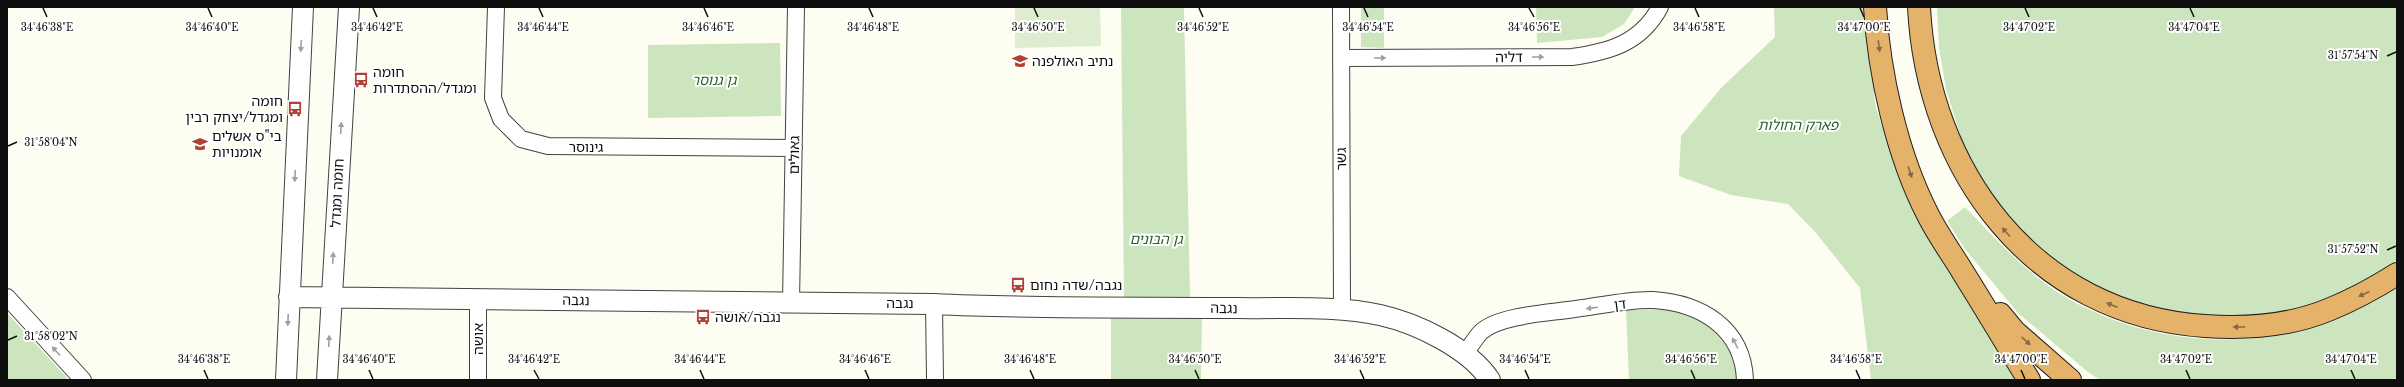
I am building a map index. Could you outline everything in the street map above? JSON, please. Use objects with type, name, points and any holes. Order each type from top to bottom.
[{"type":"highway","points":[[1875,7],[1880,54],[1901,147],[1927,214],[2029,380]]},
{"type":"highway","points":[[1918,7],[1920,38],[1928,77],[1939,117],[1951,146],[1966,175],[2004,230],[2028,254],[2075,288],[2111,304],[2157,320],[2190,325],[2242,328],[2270,325],[2327,310],[2368,292],[2397,274]]},
{"type":"highway","points":[[1955,259],[2014,331],[2070,380]]},
{"type":"street","points":[[286,380],[303,7]]},
{"type":"street","name":"חומה ומגדל","points":[[327,380],[349,7]]},
{"type":"street","name":"גינוסר","points":[[496,7],[493,98],[501,119],[521,139],[548,146],[794,148]]},
{"type":"street","name":"גאולים","points":[[791,303],[796,7]]},
{"type":"street","name":"גשר","points":[[1341,7],[1342,311]]},
{"type":"street","name":"דליה","points":[[1341,58],[1572,57],[1597,53],[1618,47],[1638,34],[1653,19],[1660,7]]},
{"type":"street","name":"נגבה","points":[[290,296],[934,304],[1008,307],[1156,307],[1342,311],[1386,317],[1438,337],[1465,354],[1490,380]]},
{"type":"street","points":[[7,297],[82,380]]},
{"type":"street","name":"אושה","points":[[478,299],[478,380]]},
{"type":"street","name":"דן","points":[[1465,354],[1481,332],[1507,320],[1652,300],[1680,304],[1700,310],[1716,320],[1726,329],[1737,345],[1745,380]]},
{"type":"street","points":[[934,304],[935,380]]},
{"type":"green space","points":[[1015,7],[1100,7],[1101,46],[1015,48]]},
{"type":"green space","name":"גן הבונים","points":[[1121,7],[1184,7],[1190,297],[1124,297]]},
{"type":"green space","points":[[1361,7],[1384,7],[1384,48],[1361,47]]},
{"type":"green space","points":[[1536,7],[1635,7],[1624,24],[1602,37],[1537,43]]},
{"type":"green space","name":"פארק החולות","points":[[1774,7],[1867,7],[1875,104],[1889,148],[1911,200],[1948,270],[2015,380],[1871,380],[1860,288],[1816,233],[1788,204],[1731,195],[1679,176],[1681,136],[1721,88],[1775,37]]},
{"type":"green space","points":[[1937,7],[2397,7],[2397,273],[2296,320],[2190,325],[2040,263],[1984,187],[1963,144],[1946,89],[1939,47]]},
{"type":"green space","name":"גן גנוסר","points":[[780,43],[781,116],[648,118],[648,45]]},
{"type":"green space","points":[[1965,207],[2001,245],[2040,280],[2054,290],[2108,318],[2150,331],[2192,338],[2234,339],[2277,335],[2319,325],[2359,309],[2397,288],[2397,380],[2100,380],[2088,372],[2018,313],[1965,249],[1947,221]]},
{"type":"green space","points":[[1671,309],[1699,315],[1710,321],[1727,344],[1734,362],[1738,380],[1629,380],[1626,310]]},
{"type":"green space","points":[[7,313],[69,380],[7,380]]},
{"type":"green space","points":[[1202,316],[1201,380],[1111,380],[1111,317]]},
{"type":"place","name":"נתיב האולפנה","points":[[1020,61]]},
{"type":"place","name":"חומה ומגדל/ההסתדרות","points":[[361,80]]},
{"type":"place","name":"חומה ומגדל/יצחק רבין","points":[[295,109]]},
{"type":"place","name":"בי\"ס אשלים אומנויות","points":[[200,144]]},
{"type":"place","name":"נגבה/שדה נחום","points":[[1018,285]]},
{"type":"place","name":"נגבה/אושה","points":[[703,317]]}]
